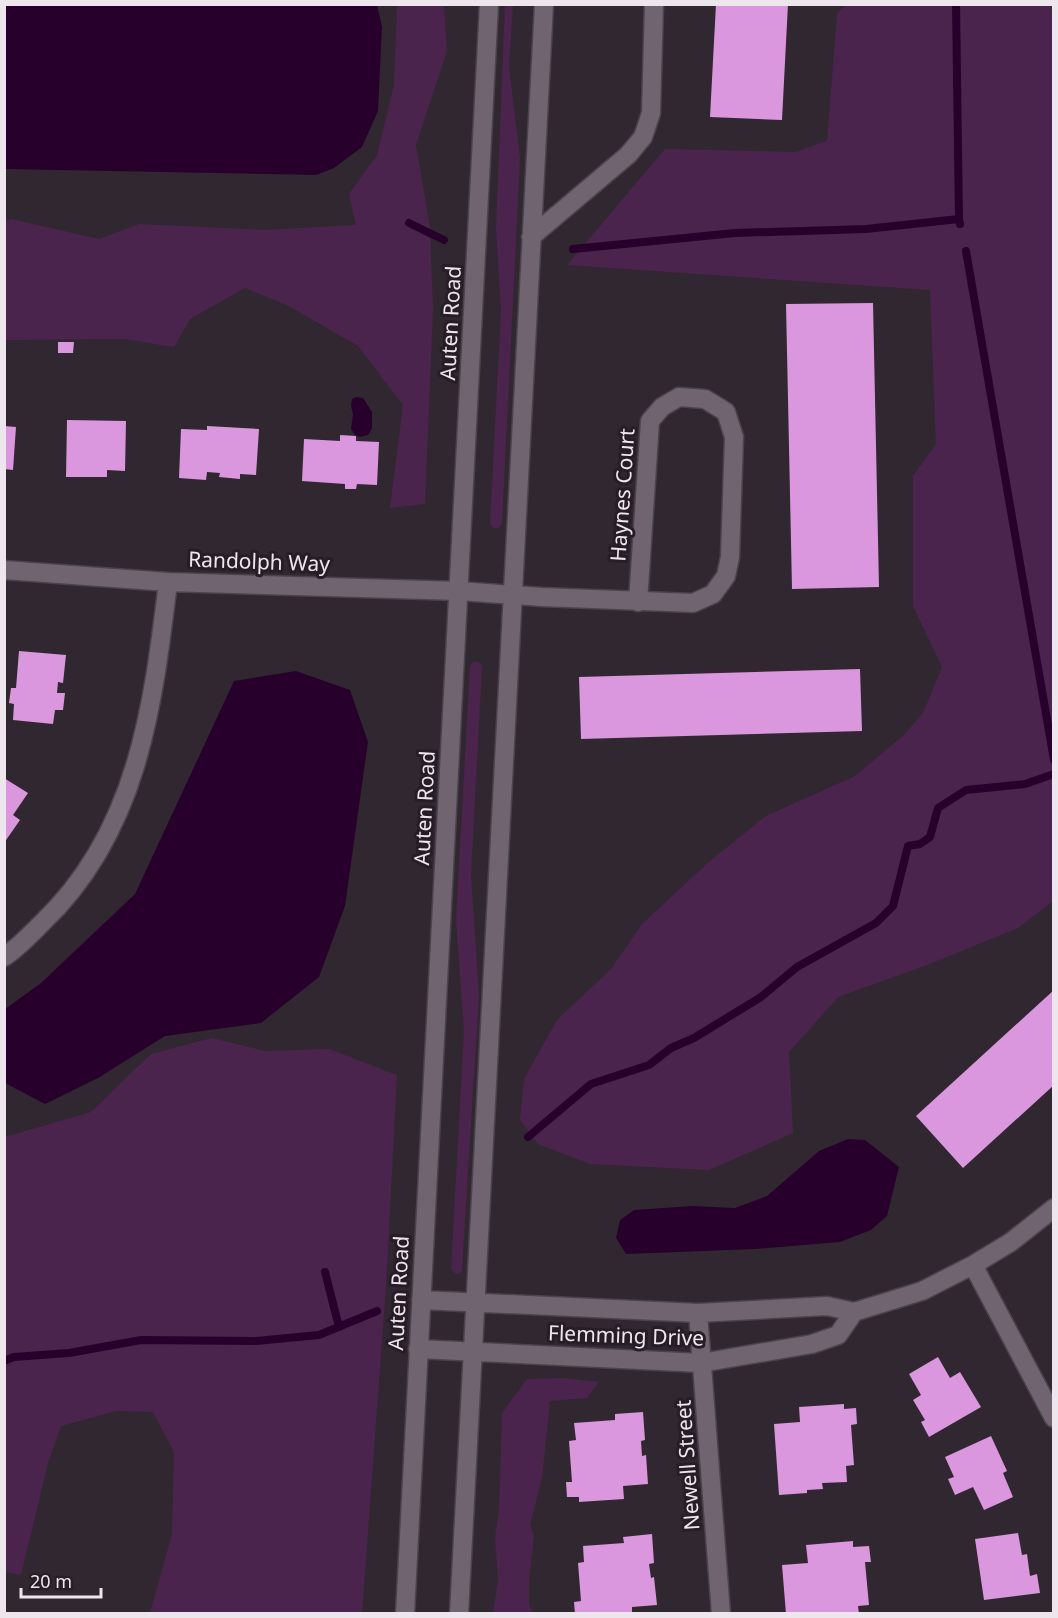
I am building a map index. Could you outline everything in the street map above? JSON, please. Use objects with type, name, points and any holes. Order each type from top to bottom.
[{"type":"street","name":"Auten Road","points":[[405,1614],[489,4]]},
{"type":"street","points":[[459,1614],[544,4]]},
{"type":"street","points":[[531,237],[628,155],[643,136],[651,113],[654,4]]},
{"type":"street","name":"Haynes Court","points":[[512,595],[638,602],[693,603],[713,594],[726,576],[730,557],[734,436],[726,412],[705,399],[680,398],[662,407],[650,421],[638,602]]},
{"type":"street","name":"Randolph Way","points":[[4,570],[168,582],[459,591],[512,595]]},
{"type":"street","points":[[4,957],[52,914],[82,879],[112,829],[139,757],[153,696],[168,582]]},
{"type":"street","name":"Flemming Drive","points":[[421,1300],[698,1313],[827,1306],[854,1312],[922,1291],[973,1265],[1011,1242],[1053,1208]]},
{"type":"street","points":[[973,1265],[1053,1418]]},
{"type":"street","name":"Flemming Drive","points":[[418,1349],[701,1364],[812,1344],[838,1335],[854,1312]]},
{"type":"street","name":"Newell Street","points":[[698,1313],[721,1614]]},
{"type":"shaded area","points":[[5,4],[377,5],[382,27],[378,111],[362,147],[334,168],[316,175],[5,169]]},
{"type":"shaded area","points":[[397,5],[444,5],[447,51],[416,145],[430,228],[433,310],[425,504],[390,508],[403,405],[358,346],[287,305],[245,288],[190,319],[174,347],[124,339],[5,340],[5,221],[11,219],[99,239],[139,224],[265,230],[356,225],[349,194],[377,155],[394,85]]},
{"type":"shaded area","points":[[505,5],[513,5],[509,67],[520,158],[502,524],[494,528],[490,524],[501,311],[496,228]]},
{"type":"shaded area","points":[[845,5],[1053,5],[1053,901],[1018,928],[927,965],[838,997],[789,1052],[793,1133],[709,1170],[590,1164],[538,1144],[520,1120],[524,1079],[557,1020],[611,969],[642,924],[710,861],[766,816],[855,776],[904,735],[923,713],[942,667],[913,606],[913,476],[936,444],[930,290],[567,265],[665,149],[795,152],[827,141],[837,14]]},
{"type":"shaded area","points":[[363,398],[372,412],[372,429],[368,435],[360,437],[355,435],[351,429],[352,399]]},
{"type":"shaded area","points":[[474,661],[482,666],[471,874],[479,996],[462,1272],[456,1274],[451,1269],[464,1031],[456,920],[470,666]]},
{"type":"shaded area","points":[[296,671],[350,690],[368,742],[345,906],[319,977],[261,1023],[165,1036],[98,1078],[45,1104],[5,1083],[5,1009],[41,983],[135,894],[234,681]]},
{"type":"shaded area","points":[[212,1038],[265,1051],[329,1049],[397,1075],[386,1286],[362,1613],[150,1613],[172,1534],[174,1452],[153,1412],[116,1411],[61,1426],[48,1463],[21,1575],[5,1572],[5,1137],[91,1112],[151,1054]]},
{"type":"shaded area","points":[[848,1139],[865,1140],[899,1167],[887,1216],[871,1230],[840,1242],[756,1249],[626,1254],[616,1238],[620,1220],[634,1210],[692,1206],[735,1208],[767,1196],[819,1151]]},
{"type":"shaded area","points":[[564,1378],[599,1382],[587,1398],[550,1401],[542,1478],[530,1525],[534,1536],[529,1579],[529,1604],[532,1613],[493,1613],[498,1581],[495,1538],[499,1511],[502,1413],[527,1379]]},
{"type":"building","points":[[716,4],[788,4],[782,120],[710,117]]},
{"type":"building","points":[[873,303],[879,587],[792,589],[786,304]]},
{"type":"building","points":[[58,342],[74,342],[73,353],[58,353]]},
{"type":"building","points":[[67,420],[126,421],[125,471],[107,470],[107,477],[66,477]]},
{"type":"building","points":[[4,426],[16,427],[13,470],[4,469]]},
{"type":"building","points":[[207,426],[259,429],[256,475],[240,474],[240,479],[219,477],[220,473],[207,472],[206,480],[179,478],[181,429],[207,430]]},
{"type":"building","points":[[340,435],[356,436],[356,441],[379,442],[377,485],[357,484],[356,489],[345,489],[345,484],[302,481],[304,439],[340,441]]},
{"type":"building","points":[[19,651],[66,655],[63,683],[58,682],[57,693],[65,693],[63,710],[55,710],[53,724],[13,720],[14,704],[9,703],[11,688],[16,688]]},
{"type":"building","points":[[860,669],[862,731],[581,739],[579,677]]},
{"type":"building","points":[[4,778],[28,793],[13,815],[20,820],[4,843]]},
{"type":"building","points":[[1054,990],[1054,1085],[963,1168],[916,1116]]},
{"type":"building","points":[[938,1357],[950,1378],[960,1372],[981,1407],[929,1437],[921,1422],[925,1420],[913,1400],[921,1395],[909,1374]]},
{"type":"building","points":[[844,1404],[844,1409],[856,1408],[857,1424],[851,1425],[854,1465],[846,1466],[847,1482],[822,1483],[823,1489],[807,1490],[807,1493],[779,1495],[774,1424],[800,1422],[799,1407]]},
{"type":"building","points":[[643,1412],[645,1440],[641,1441],[642,1456],[646,1455],[648,1484],[623,1486],[624,1499],[579,1502],[579,1497],[567,1497],[566,1482],[572,1482],[569,1441],[576,1440],[574,1423],[615,1420],[615,1414]]},
{"type":"building","points":[[991,1436],[1007,1471],[1003,1473],[1013,1497],[984,1510],[973,1487],[955,1495],[948,1479],[954,1477],[945,1457]]},
{"type":"building","points":[[1018,1533],[1022,1555],[1027,1554],[1030,1576],[1037,1574],[1040,1593],[984,1600],[975,1539]]},
{"type":"building","points":[[652,1534],[654,1563],[649,1564],[651,1578],[654,1577],[657,1605],[632,1607],[632,1614],[575,1614],[574,1602],[581,1601],[578,1563],[584,1562],[583,1546],[624,1543],[623,1537]]},
{"type":"building","points":[[853,1541],[853,1547],[869,1546],[871,1562],[865,1562],[869,1605],[858,1606],[859,1614],[786,1614],[782,1565],[808,1563],[806,1545]]},
{"type":"waterway","points":[[956,4],[959,219]]},
{"type":"waterway","points":[[573,249],[735,233],[866,229],[959,219],[960,224]]},
{"type":"waterway","points":[[409,223],[444,240]]},
{"type":"waterway","points":[[966,251],[1054,760]]},
{"type":"waterway","points":[[528,1137],[591,1084],[649,1065],[671,1048],[694,1038],[761,997],[797,967],[876,923],[893,906],[908,846],[920,844],[930,837],[938,808],[966,790],[1025,784],[1054,774]]},
{"type":"waterway","points":[[325,1272],[339,1327]]},
{"type":"waterway","points":[[4,1361],[14,1357],[69,1353],[141,1340],[256,1341],[319,1335],[377,1311]]}]
